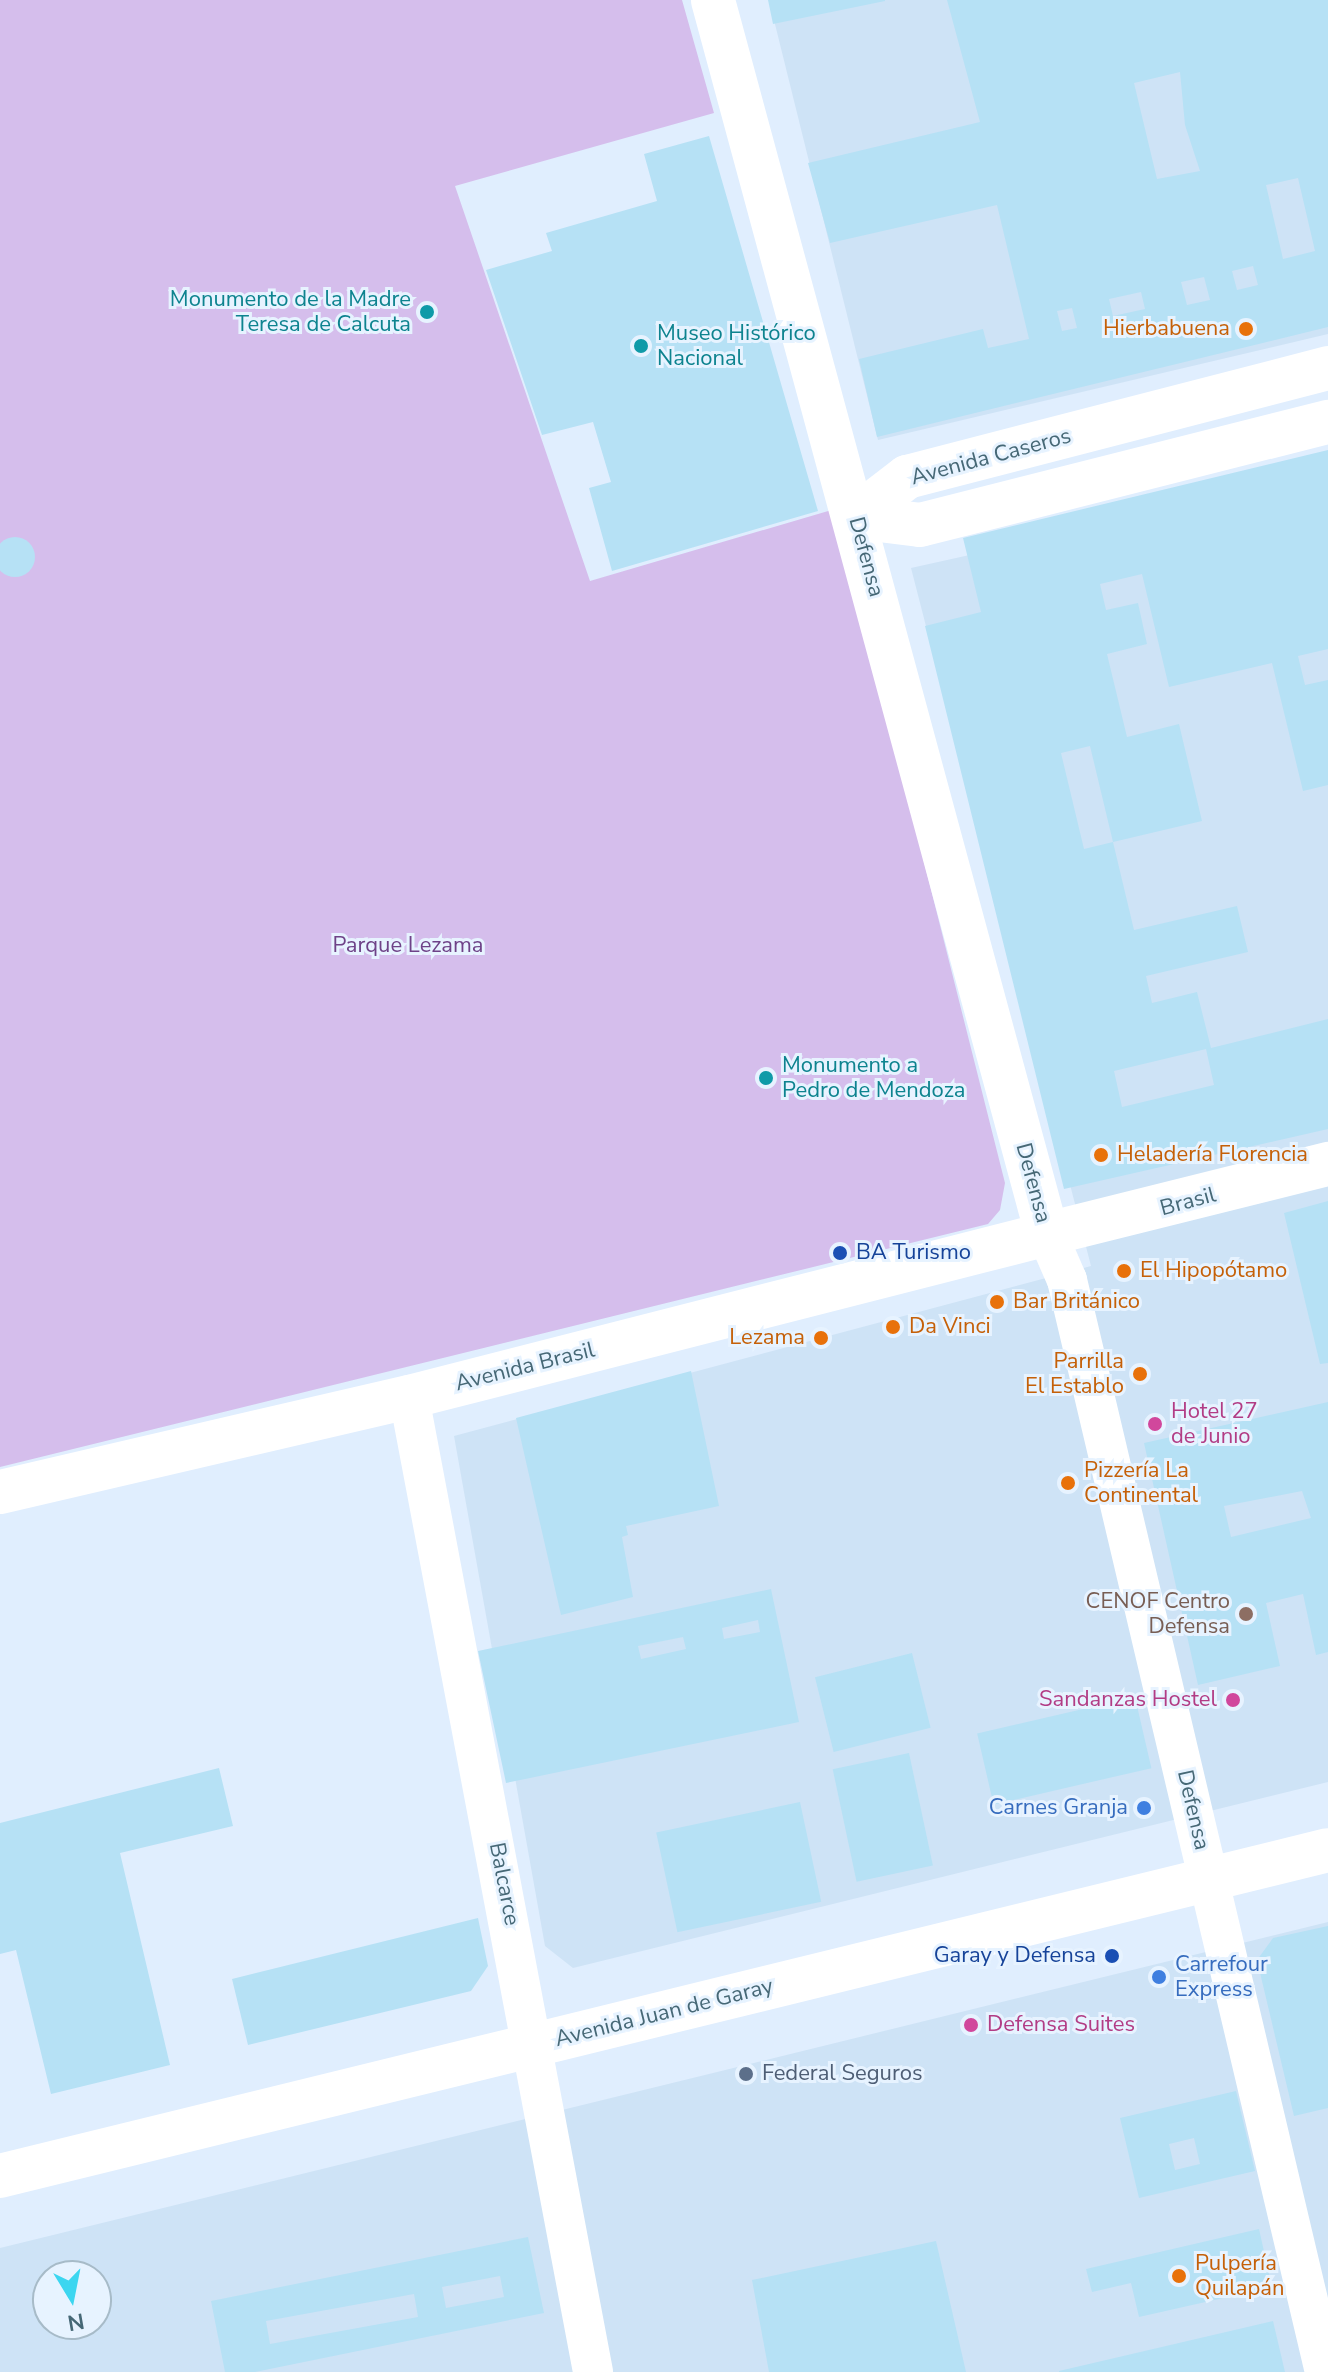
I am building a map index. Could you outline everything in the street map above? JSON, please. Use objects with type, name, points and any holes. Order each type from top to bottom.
[{"type":"main road","name":"Defensa","points":[[713,0],[1047,1234]]},
{"type":"main road","name":"Avenida Caseros","points":[[855,517],[907,477],[1328,368]]},
{"type":"main road","points":[[855,517],[920,525],[1328,422]]},
{"type":"main road","name":"Brasil","points":[[1047,1234],[1328,1164]]},
{"type":"main road","name":"Avenida Brasil","points":[[0,1492],[409,1397],[1047,1234]]},
{"type":"main road","name":"Avenida Juan de Garay","points":[[0,2176],[1328,1850]]},
{"type":"street","name":"Defensa","points":[[1047,1234],[1067,1280],[1325,2372]]},
{"type":"street","name":"Balcarce","points":[[409,1397],[536,2044],[593,2372]]},
{"type":"shaded area","points":[[769,0],[1328,0],[1328,334],[878,440]]},
{"type":"shaded area","points":[[1328,475],[1328,1782],[573,1968],[545,1946],[454,1436],[1091,1266],[911,568]]},
{"type":"shaded area","points":[[1328,1922],[1328,2372],[0,2372],[0,2248]]},
{"type":"green space","name":"Parque Lezama","points":[[0,0],[682,0],[714,113],[455,186],[590,581],[835,509],[1005,1183],[1000,1210],[988,1224],[0,1467]]},
{"type":"building","points":[[768,0],[885,0],[885,1],[773,24]]},
{"type":"building","points":[[947,0],[1328,0],[1328,327],[877,437],[859,359],[983,329],[988,348],[1029,339],[997,205],[830,243],[808,163],[980,122]],"holes":[[[1180,72],[1185,125],[1200,171],[1157,179],[1134,83]],[[1298,178],[1315,251],[1283,259],[1266,185]],[[1253,266],[1258,285],[1237,290],[1232,271]],[[1204,277],[1210,300],[1187,305],[1181,282]],[[1141,292],[1145,309],[1113,316],[1109,299]],[[1072,308],[1077,328],[1062,331],[1057,311]]]},
{"type":"building","name":"Museo Histórico Nacional","points":[[709,136],[818,511],[612,571],[589,488],[611,482],[593,422],[542,435],[486,270],[552,251],[546,233],[657,201],[644,154]]},
{"type":"building","points":[[1328,450],[1328,649],[1298,656],[1305,685],[1328,680],[1328,785],[1303,791],[1272,663],[1169,687],[1142,574],[1100,584],[1106,610],[1138,603],[1147,644],[1107,654],[1127,737],[1179,724],[1202,821],[1113,842],[1134,930],[1237,906],[1248,952],[1146,976],[1152,1003],[1197,992],[1211,1048],[1328,1019],[1328,1129],[1064,1189],[925,626],[981,612],[963,538]],"holes":[[[1090,746],[1113,842],[1084,849],[1061,753]],[[1206,1049],[1214,1085],[1122,1107],[1114,1071]]]},
{"type":"building","points":[[15,537],[29,543],[35,557],[29,571],[15,577],[1,571],[-5,557],[1,543]]},
{"type":"building","points":[[1328,1201],[1328,1363],[1320,1364],[1284,1213]]},
{"type":"building","points":[[691,1371],[719,1506],[626,1526],[628,1535],[622,1537],[633,1597],[561,1615],[516,1418]]},
{"type":"building","points":[[1328,1402],[1328,1652],[1316,1655],[1303,1594],[1266,1603],[1280,1666],[1198,1685],[1144,1443]],"holes":[[[1302,1491],[1311,1518],[1231,1537],[1224,1506]]]},
{"type":"building","points":[[771,1589],[799,1722],[506,1783],[478,1651]],"holes":[[[758,1620],[760,1632],[724,1639],[722,1628]],[[683,1637],[686,1649],[641,1659],[638,1646]]]},
{"type":"building","points":[[912,1653],[931,1728],[834,1752],[815,1677]]},
{"type":"building","points":[[1135,1697],[1151,1768],[994,1805],[977,1733]]},
{"type":"building","points":[[909,1753],[933,1865],[857,1882],[833,1769]]},
{"type":"building","points":[[219,1768],[233,1826],[120,1853],[170,2065],[51,2094],[16,1950],[0,1954],[0,1823]]},
{"type":"building","points":[[800,1802],[821,1902],[677,1932],[656,1833]]},
{"type":"building","points":[[478,1918],[488,1966],[471,1991],[248,2045],[232,1979]]},
{"type":"building","points":[[1328,1926],[1328,2108],[1294,2116],[1257,1960],[1273,1938]]},
{"type":"building","points":[[1236,2091],[1255,2171],[1139,2198],[1120,2118]],"holes":[[[1194,2138],[1200,2164],[1175,2170],[1169,2144]]]},
{"type":"building","name":"Pulpería Quilapán","points":[[1259,2229],[1272,2287],[1139,2317],[1131,2283],[1092,2292],[1086,2269]]},
{"type":"building","points":[[528,2237],[544,2313],[255,2372],[225,2372],[211,2301]],"holes":[[[500,2276],[504,2297],[446,2308],[442,2287]],[[414,2294],[418,2317],[270,2344],[266,2321]]]},
{"type":"building","points":[[936,2241],[966,2372],[769,2372],[752,2280]]},
{"type":"building","points":[[1273,2321],[1285,2372],[1059,2372],[1059,2371]]},
{"type":"place","name":"Monumento de la Madre Teresa de Calcuta","points":[[427,312]]},
{"type":"place","name":"Hierbabuena","points":[[1246,329]]},
{"type":"place","name":"Museo Histórico Nacional","points":[[641,346]]},
{"type":"place","name":"Monumento a Pedro de Mendoza","points":[[766,1078]]},
{"type":"place","name":"Heladería Florencia","points":[[1101,1155]]},
{"type":"place","name":"BA Turismo","points":[[840,1253]]},
{"type":"place","name":"El Hipopótamo","points":[[1124,1271]]},
{"type":"place","name":"Bar Británico","points":[[997,1302]]},
{"type":"place","name":"Da Vinci","points":[[893,1327]]},
{"type":"place","name":"Lezama","points":[[821,1338]]},
{"type":"place","name":"Parrilla El Establo","points":[[1140,1374]]},
{"type":"place","name":"Hotel 27 de Junio","points":[[1155,1424]]},
{"type":"place","name":"Pizzería La Continental","points":[[1068,1483]]},
{"type":"place","name":"CENOF Centro Defensa","points":[[1246,1614]]},
{"type":"place","name":"Sandanzas Hostel","points":[[1233,1700]]},
{"type":"place","name":"Carnes Granja","points":[[1144,1808]]},
{"type":"place","name":"Garay y Defensa","points":[[1112,1956]]},
{"type":"place","name":"Carrefour Express","points":[[1159,1977]]},
{"type":"place","name":"Defensa Suites","points":[[971,2025]]},
{"type":"place","name":"Federal Seguros","points":[[746,2074]]},
{"type":"place","name":"Pulpería Quilapán","points":[[1179,2276]]}]
